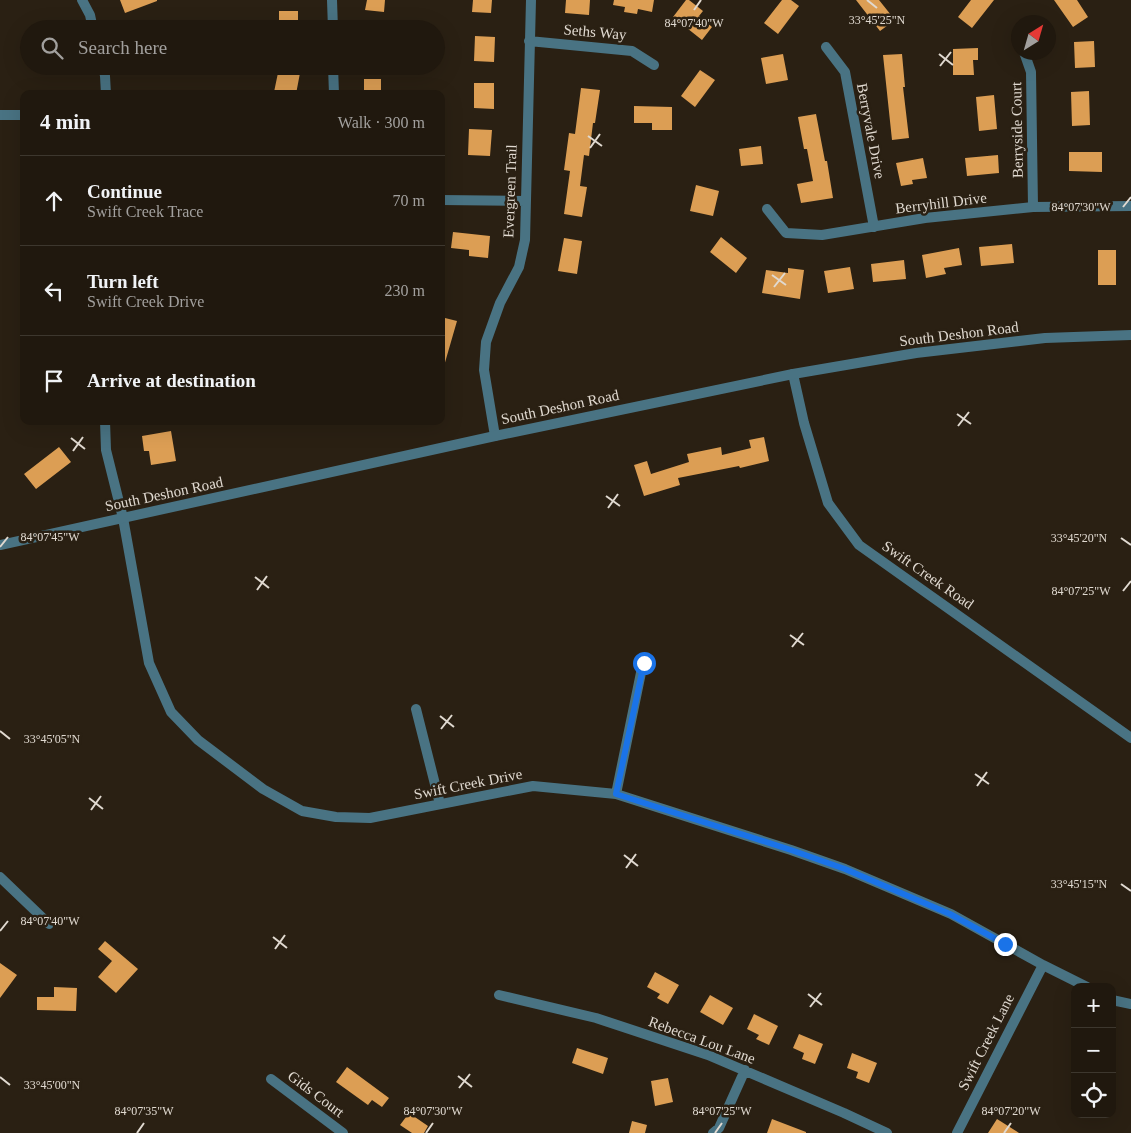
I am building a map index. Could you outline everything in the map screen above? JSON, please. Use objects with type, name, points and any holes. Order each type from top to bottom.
[{"type":"street","points":[[82,0],[91,20]]},
{"type":"street","points":[[332,0],[332,20]]},
{"type":"street","name":"Evergreen Trail","points":[[495,436],[484,370],[486,342],[500,303],[519,267],[524,240],[530,0]]},
{"type":"street","name":"Seths Way","points":[[529,41],[632,51],[654,65]]},
{"type":"street","name":"Berryvale Drive","points":[[826,47],[845,72],[874,227]]},
{"type":"street","name":"Berryside Court","points":[[1027,60],[1031,72],[1033,207]]},
{"type":"street","points":[[105,75],[106,90]]},
{"type":"street","points":[[334,75],[334,90]]},
{"type":"street","points":[[0,116],[20,115]]},
{"type":"street","points":[[445,200],[525,201]]},
{"type":"street","name":"Berryhill Drive","points":[[767,209],[786,233],[822,235],[925,218],[1033,207],[1131,206]]},
{"type":"street","name":"South Deshon Road","points":[[0,545],[495,436],[792,374],[916,353],[1045,338],[1131,335]]},
{"type":"street","name":"Swift Creek Road","points":[[792,374],[828,503],[859,545],[1131,738]]},
{"type":"street","name":"Swift Creek Drive","points":[[105,425],[106,450],[123,518],[149,663],[171,712],[198,740],[263,789],[302,811],[336,817],[370,818],[533,786],[616,794],[845,869],[950,914],[1079,983]]},
{"type":"street","points":[[616,794],[644,663]]},
{"type":"street","points":[[416,709],[440,804]]},
{"type":"street","points":[[0,877],[49,924]]},
{"type":"street","name":"Swift Creek Lane","points":[[957,1133],[1043,965]]},
{"type":"street","name":"Rebecca Lou Lane","points":[[499,995],[596,1018],[708,1055],[844,1112],[887,1133]]},
{"type":"street","points":[[1116,1001],[1131,1004]]},
{"type":"street","points":[[713,1133],[718,1128],[745,1070]]},
{"type":"street","name":"Gids Court","points":[[271,1079],[343,1133]]},
{"type":"building","points":[[120,0],[157,0],[157,1],[125,13]]},
{"type":"building","points":[[367,0],[385,0],[384,12],[365,10]]},
{"type":"building","points":[[473,0],[492,0],[491,13],[472,12]]},
{"type":"building","points":[[566,0],[590,0],[589,15],[565,13]]},
{"type":"building","points":[[614,0],[654,0],[652,12],[638,9],[637,14],[624,12],[625,7],[613,5]]},
{"type":"building","points":[[686,0],[689,0],[703,11],[699,16],[712,27],[702,40],[673,17]]},
{"type":"building","points":[[782,0],[791,0],[799,6],[778,34],[764,23]]},
{"type":"building","points":[[856,0],[879,0],[895,20],[880,31]]},
{"type":"building","points":[[971,0],[994,0],[972,28],[958,17]]},
{"type":"building","points":[[1054,0],[1077,0],[1088,17],[1073,27]]},
{"type":"building","points":[[279,11],[298,11],[298,20],[279,20]]},
{"type":"building","points":[[475,36],[495,37],[494,62],[474,61]]},
{"type":"building","points":[[1094,41],[1095,67],[1075,68],[1074,42]]},
{"type":"building","points":[[978,48],[978,60],[973,60],[974,75],[953,75],[953,49]]},
{"type":"building","points":[[783,54],[788,80],[766,84],[761,58]]},
{"type":"building","points":[[902,54],[905,87],[903,87],[909,138],[892,140],[883,55]]},
{"type":"building","points":[[700,70],[715,80],[695,107],[681,96]]},
{"type":"building","points":[[278,75],[300,75],[297,90],[274,90]]},
{"type":"building","points":[[364,79],[381,79],[381,90],[364,90]]},
{"type":"building","points":[[474,83],[494,83],[494,109],[474,108]]},
{"type":"building","points":[[581,88],[600,90],[589,156],[584,155],[580,186],[587,187],[582,217],[564,214],[570,171],[564,170],[569,133],[575,134]]},
{"type":"building","points":[[1089,91],[1090,125],[1072,126],[1071,92]]},
{"type":"building","points":[[994,95],[997,129],[979,131],[976,97]]},
{"type":"building","points":[[634,106],[672,107],[672,130],[652,130],[652,123],[634,123]]},
{"type":"building","points":[[816,114],[833,198],[801,203],[797,184],[813,181],[798,117]]},
{"type":"building","points":[[469,129],[492,130],[490,156],[468,155]]},
{"type":"building","points":[[761,146],[763,164],[741,166],[739,149]]},
{"type":"building","points":[[1069,152],[1102,152],[1102,172],[1069,171]]},
{"type":"building","points":[[998,155],[999,173],[967,176],[965,158]]},
{"type":"building","points":[[923,158],[927,178],[912,180],[913,184],[901,186],[896,163]]},
{"type":"building","points":[[696,185],[719,191],[713,216],[690,211]]},
{"type":"building","points":[[453,232],[490,236],[488,258],[469,256],[469,250],[451,248]]},
{"type":"building","points":[[721,237],[747,258],[736,273],[710,252]]},
{"type":"building","points":[[564,238],[582,241],[577,274],[558,271]]},
{"type":"building","points":[[1012,244],[1014,263],[981,266],[979,247]]},
{"type":"building","points":[[959,248],[962,265],[944,268],[946,274],[926,278],[922,255]]},
{"type":"building","points":[[1098,250],[1116,250],[1116,285],[1098,285]]},
{"type":"building","points":[[904,260],[906,279],[873,282],[871,264]]},
{"type":"building","points":[[850,267],[854,289],[828,293],[824,271]]},
{"type":"building","points":[[788,268],[804,270],[800,299],[762,293],[766,270],[788,273]]},
{"type":"building","points":[[445,318],[457,321],[445,363]]},
{"type":"building","points":[[171,431],[176,461],[151,465],[149,451],[144,451],[142,436]]},
{"type":"building","points":[[764,437],[769,461],[740,468],[739,466],[678,478],[680,485],[644,496],[634,465],[647,461],[651,474],[689,462],[687,454],[721,447],[722,455],[751,448],[749,440]]},
{"type":"building","points":[[59,447],[71,462],[36,489],[24,474]]},
{"type":"building","points":[[105,941],[138,969],[116,993],[98,977],[112,961],[98,949]]},
{"type":"building","points":[[0,963],[17,975],[0,998]]},
{"type":"building","points":[[655,972],[679,985],[668,1004],[657,998],[660,994],[647,987]]},
{"type":"building","points":[[54,987],[77,988],[76,1011],[37,1010],[37,997],[54,997]]},
{"type":"building","points":[[710,995],[733,1008],[723,1025],[700,1012]]},
{"type":"building","points":[[754,1014],[778,1026],[769,1045],[756,1039],[759,1035],[747,1029]]},
{"type":"building","points":[[799,1034],[823,1044],[815,1064],[802,1059],[804,1053],[793,1048]]},
{"type":"building","points":[[577,1048],[608,1058],[603,1074],[572,1063]]},
{"type":"building","points":[[852,1053],[877,1063],[869,1083],[856,1078],[858,1072],[847,1068]]},
{"type":"building","points":[[347,1067],[389,1098],[382,1107],[372,1100],[368,1105],[336,1082]]},
{"type":"building","points":[[668,1078],[673,1102],[655,1106],[651,1081]]},
{"type":"building","points":[[409,1113],[428,1126],[424,1133],[412,1133],[400,1125]]},
{"type":"building","points":[[772,1119],[806,1132],[806,1133],[767,1133]]},
{"type":"building","points":[[997,1119],[1019,1133],[988,1133]]},
{"type":"building","points":[[632,1121],[647,1125],[645,1133],[629,1133]]},
{"type":"route","points":[[644,663],[616,794],[845,869],[950,914],[1005,944]]}]
